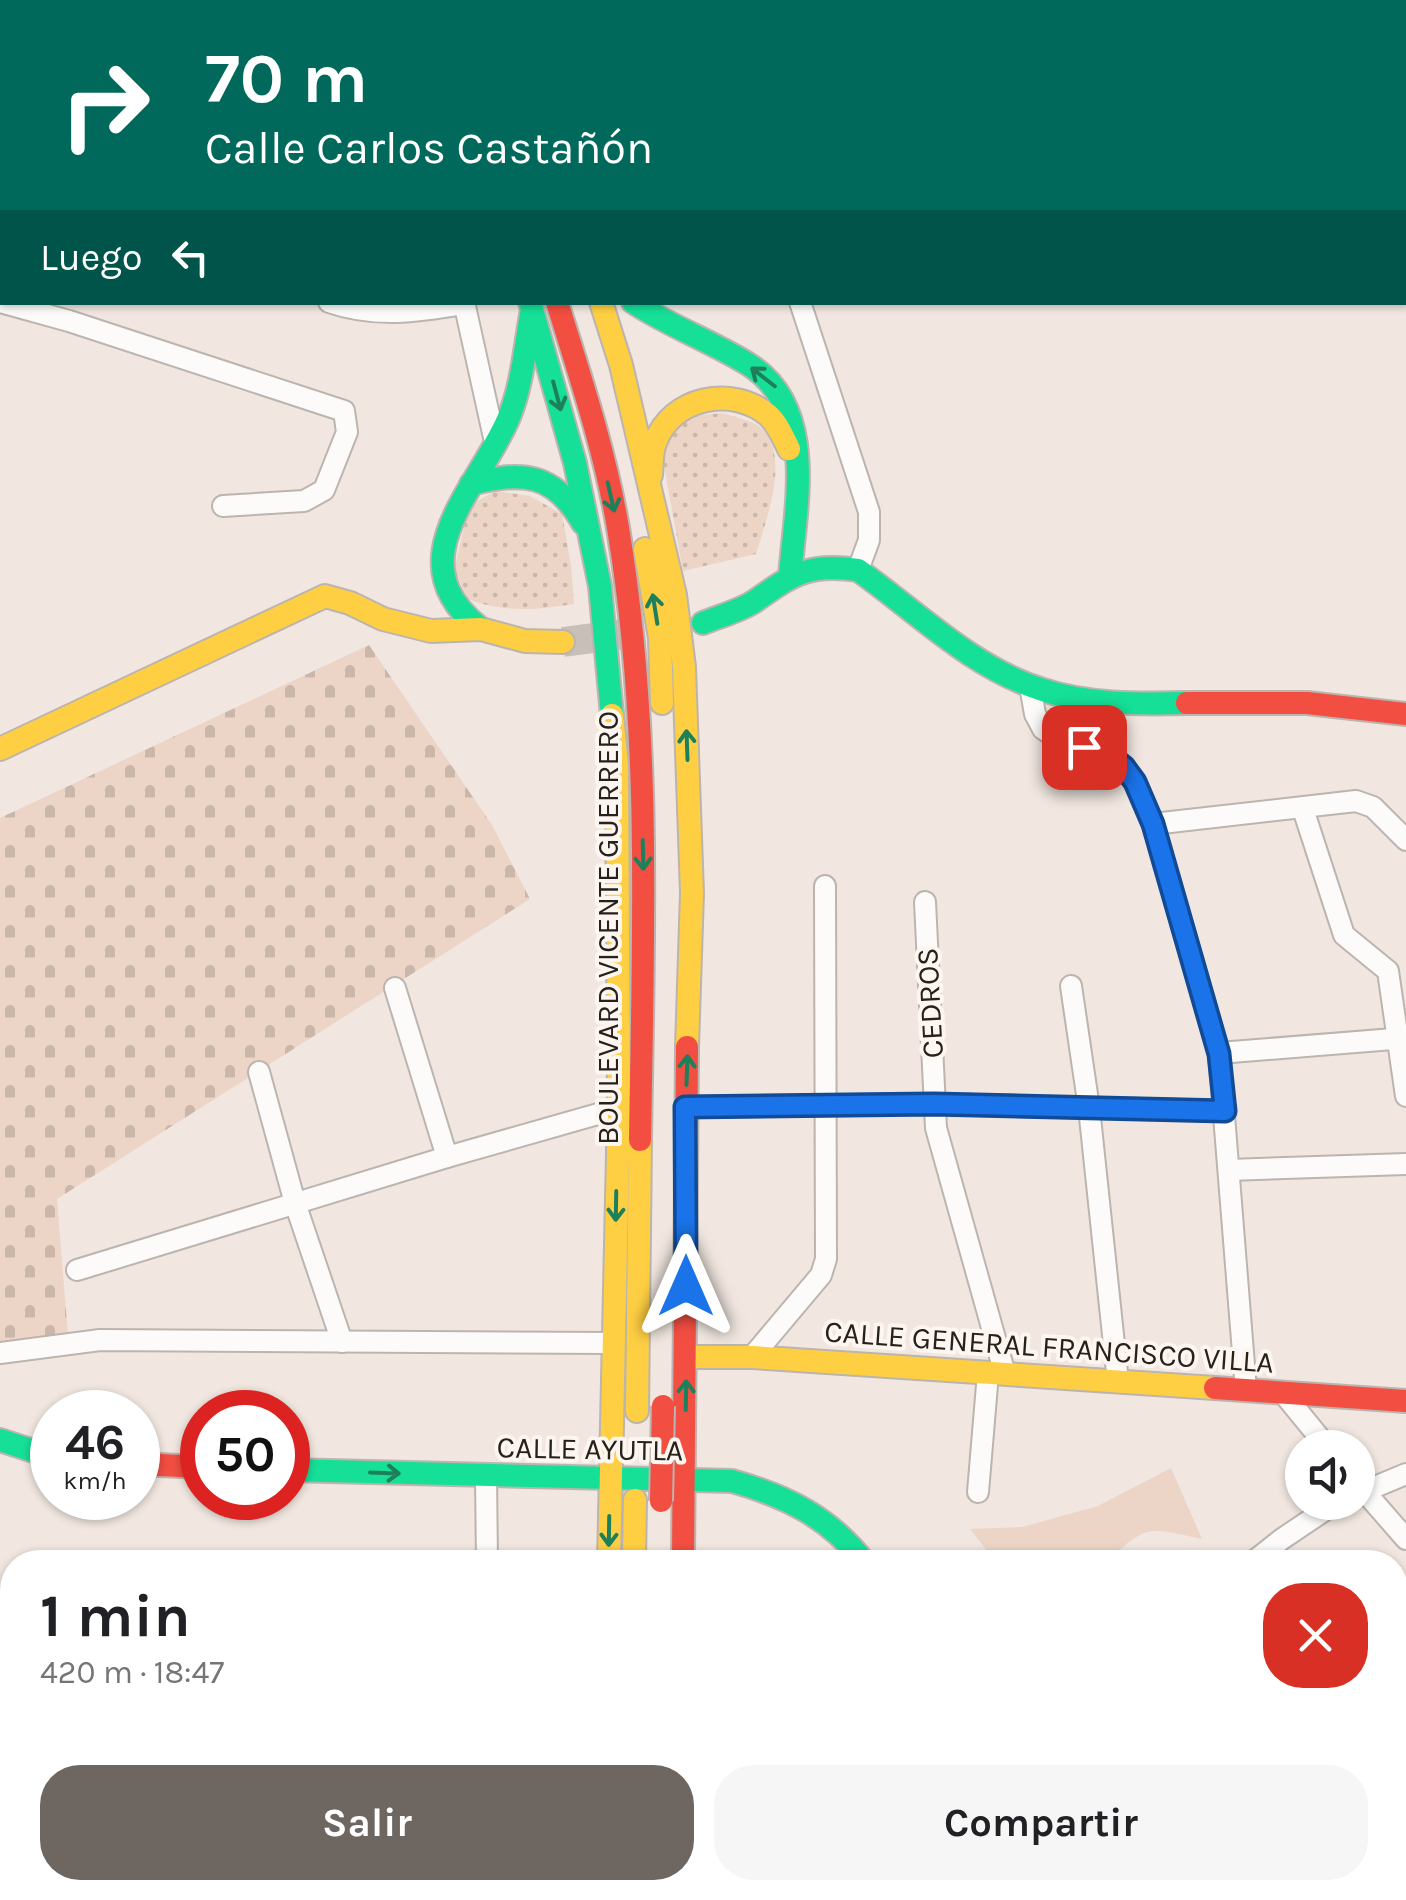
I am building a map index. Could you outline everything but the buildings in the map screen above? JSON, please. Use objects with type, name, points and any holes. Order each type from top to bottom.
[{"type":"main road","name":"BOULEVARD VICENTE GUERRERO","points":[[532,305],[575,463],[600,586],[617,764],[619,1108],[609,1550]]},
{"type":"main road","points":[[481,629],[456,608],[444,569],[448,525],[507,422],[518,388],[532,305]]},
{"type":"main road","name":"BOULEVARD VICENTE GUERRERO","points":[[558,305],[594,420],[618,528],[634,654],[642,777],[644,947],[636,1420]]},
{"type":"main road","name":"BOULEVARD VICENTE GUERRERO","points":[[584,305],[618,412],[642,531],[660,638],[663,726]]},
{"type":"main road","points":[[602,305],[621,365],[675,595],[684,667],[692,894],[685,1107],[683,1550]]},
{"type":"main road","points":[[638,305],[737,358],[777,388],[795,434],[797,464],[790,577]]},
{"type":"main road","points":[[649,488],[655,442],[668,421],[679,410],[712,397],[737,398],[772,418],[797,464]]},
{"type":"main road","points":[[471,484],[512,476],[546,485],[565,495],[588,532]]},
{"type":"main road","points":[[704,622],[752,603],[790,577],[810,569],[837,566],[858,570],[992,666],[1030,686],[1090,701],[1308,703],[1406,714]]},
{"type":"main road","points":[[0,749],[325,596],[383,619],[431,631],[481,629],[524,642],[563,642]]},
{"type":"main road","name":"BOULEVARD VICENTE GUERRERO","points":[[663,1158],[664,798]]},
{"type":"main road","points":[[661,1509],[663,1215]]},
{"type":"main road","name":"CALLE GENERAL FRANCISCO VILLA","points":[[687,1357],[752,1357],[1406,1401]]},
{"type":"main road","points":[[0,1440],[30,1449]]},
{"type":"main road","points":[[634,1550],[636,1464]]},
{"type":"main road","name":"CALLE AYUTLA","points":[[310,1471],[732,1482],[773,1492],[808,1507],[847,1538],[856,1550]]},
{"type":"street","points":[[21,305],[71,312],[344,411],[346,432],[324,490],[304,501],[223,506]]},
{"type":"street","points":[[337,305],[354,311],[408,314],[454,305]]},
{"type":"street","points":[[464,305],[496,442]]},
{"type":"street","points":[[801,305],[869,512],[869,540],[858,570]]},
{"type":"street","points":[[1030,686],[1035,714],[1043,729],[1061,741],[1108,754],[1124,767],[1135,782],[1153,824],[1219,1054],[1246,1390]]},
{"type":"street","points":[[1153,824],[1356,801],[1373,806],[1406,840]]},
{"type":"street","points":[[1304,809],[1344,935],[1388,971],[1402,1039],[1406,1096]]},
{"type":"street","points":[[752,1357],[822,1275],[828,1236],[824,886]]},
{"type":"street","name":"CEDROS","points":[[925,902],[934,1104],[942,1154],[997,1374]]},
{"type":"street","points":[[1071,986],[1089,1108],[1118,1382]]},
{"type":"street","points":[[395,988],[448,1157]]},
{"type":"street","points":[[1219,1054],[1402,1039]]},
{"type":"street","points":[[259,1072],[295,1203],[342,1342]]},
{"type":"street","points":[[685,1107],[934,1104],[1225,1111]]},
{"type":"street","points":[[77,1270],[619,1108]]},
{"type":"street","points":[[1229,1170],[1406,1164]]},
{"type":"street","points":[[0,1353],[100,1340],[613,1344]]},
{"type":"street","points":[[978,1492],[997,1374]]},
{"type":"street","points":[[1283,1392],[1314,1430]]},
{"type":"street","points":[[1375,1485],[1406,1474]]},
{"type":"street","points":[[486,1476],[488,1550]]},
{"type":"street","points":[[1375,1506],[1406,1539]]},
{"type":"street","points":[[1268,1550],[1311,1520]]},
{"type":"street","points":[[1121,1900],[1157,1900]]},
{"type":"green space","points":[[723,413],[760,427],[769,439],[775,471],[770,506],[756,554],[683,571],[663,460],[671,435],[692,416]]},
{"type":"green space","points":[[495,491],[530,496],[562,514],[574,604],[521,609],[468,599],[454,570],[469,506]]},
{"type":"green space","points":[[369,645],[492,825],[530,899],[57,1199],[68,1335],[0,1348],[0,818]]},
{"type":"green space","points":[[1171,1468],[1202,1539],[1158,1531],[1140,1535],[1120,1550],[987,1550],[970,1529],[1022,1527],[1098,1506]]},
{"type":"tunnel","points":[[563,642],[631,633]]},
{"type":"traffic: fast","points":[[531,305],[575,463],[600,586],[612,715]]},
{"type":"traffic: fast","points":[[638,305],[748,364],[770,383],[785,406],[798,461],[790,577]]},
{"type":"traffic: fast","points":[[481,629],[456,603],[444,577],[444,550],[451,524],[514,404],[532,310]]},
{"type":"traffic: fast","points":[[471,484],[507,477],[536,480],[561,494],[583,523]]},
{"type":"traffic: fast","points":[[703,623],[749,605],[802,573],[827,568],[858,570],[945,637],[1015,679],[1094,701],[1187,703]]},
{"type":"traffic: fast","points":[[0,1440],[30,1450]]},
{"type":"traffic: fast","points":[[310,1471],[732,1481],[805,1510],[854,1550]]},
{"type":"traffic: slow","points":[[602,305],[621,365],[675,595],[684,667],[692,893],[687,1047]]},
{"type":"traffic: slow","points":[[651,475],[654,447],[663,427],[674,415],[704,400],[737,400],[753,406],[772,419],[789,449]]},
{"type":"traffic: slow","points":[[645,549],[660,638],[662,703]]},
{"type":"traffic: slow","points":[[0,749],[325,596],[383,619],[431,631],[481,629],[525,641],[563,642]]},
{"type":"traffic: slow","points":[[609,1550],[619,1108],[617,765],[612,715]]},
{"type":"traffic: slow","points":[[637,1411],[640,1140]]},
{"type":"traffic: slow","points":[[687,1357],[752,1357],[1215,1388]]},
{"type":"traffic: slow","points":[[634,1550],[635,1500]]},
{"type":"traffic: jam","points":[[558,305],[606,471],[629,604],[643,833],[640,1140]]},
{"type":"traffic: jam","points":[[1187,703],[1307,703],[1406,714]]},
{"type":"traffic: jam","points":[[683,1550],[687,1047]]},
{"type":"traffic: jam","points":[[1215,1388],[1406,1401]]},
{"type":"traffic: jam","points":[[661,1501],[663,1406]]},
{"type":"traffic: jam","points":[[160,1465],[180,1466]]},
{"type":"route","points":[[686,1286],[685,1107],[934,1104],[1225,1111],[1219,1054],[1153,824],[1135,782],[1124,767],[1108,754],[1084,747]]}]
